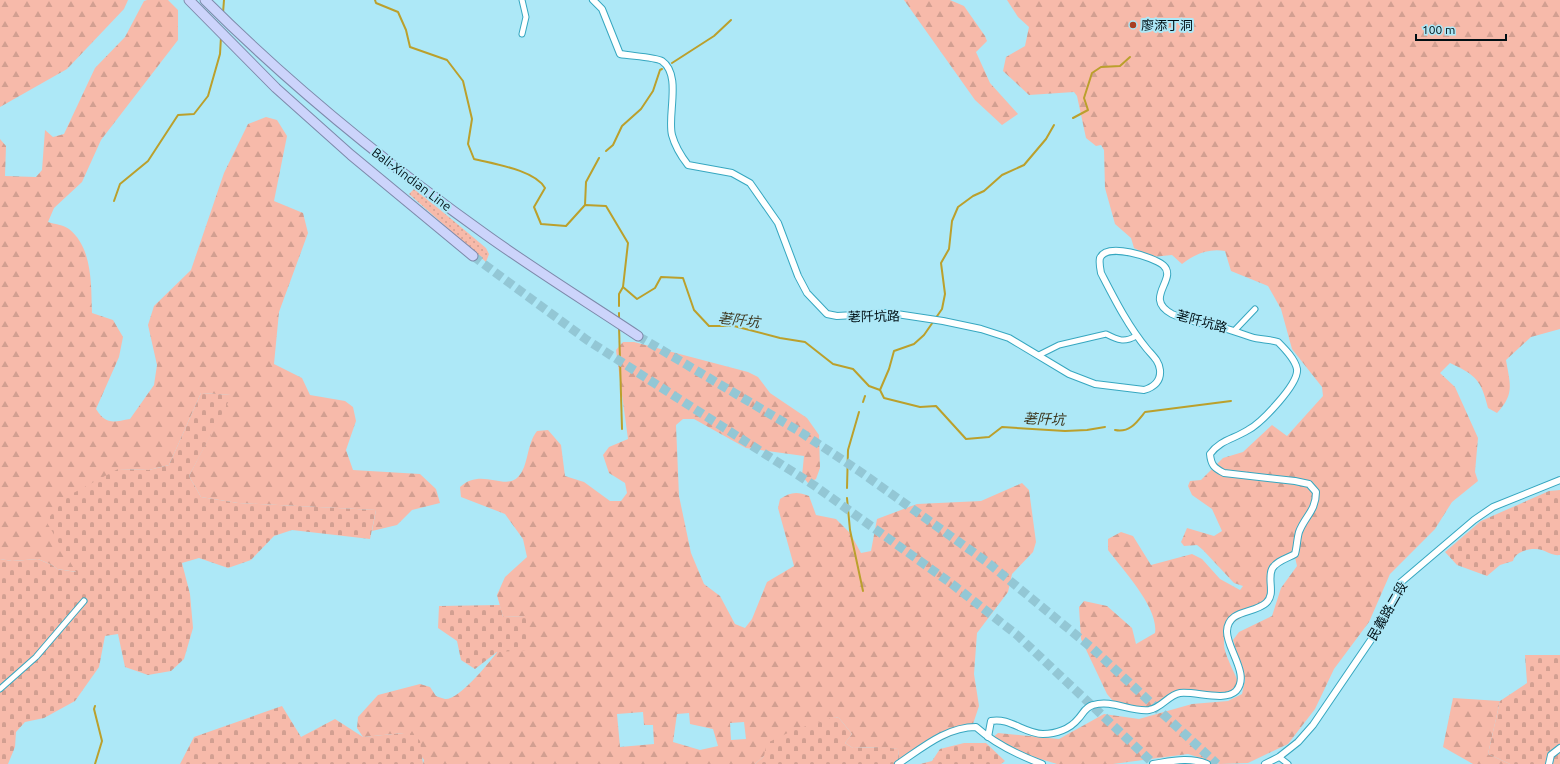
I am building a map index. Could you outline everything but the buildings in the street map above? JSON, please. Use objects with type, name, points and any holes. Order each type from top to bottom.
[{"type":"highway","name":"Bali-Xindian Line","points":[[189,0],[276,88],[351,155],[473,256]]},
{"type":"highway","name":"Bali-Xindian Line","points":[[205,0],[249,44],[305,94],[396,168],[486,234],[638,336]]},
{"type":"street","points":[[522,0],[526,17],[522,34]]},
{"type":"street","name":"荖阡坑路","points":[[593,0],[602,9],[620,54],[661,60],[668,66],[672,81],[670,123],[672,136],[688,165],[732,173],[750,183],[778,223],[798,276],[807,293],[827,314],[837,316],[890,313],[929,318],[981,329],[1009,338],[1069,374],[1095,384],[1144,390],[1157,383],[1160,371],[1158,362],[1136,336],[1124,317],[1101,273],[1100,258],[1103,254],[1128,251],[1163,265],[1167,272],[1166,280],[1159,297],[1165,310],[1186,320],[1235,330],[1253,338],[1278,342],[1292,359],[1296,369],[1296,376],[1275,406],[1262,420],[1247,431],[1215,446],[1210,454],[1211,462],[1215,468],[1224,473],[1295,480],[1309,484],[1316,492],[1316,503],[1298,534],[1298,545],[1294,554],[1272,568],[1270,577],[1272,592],[1267,602],[1258,609],[1238,614],[1230,622],[1227,630],[1228,642],[1240,669],[1240,682],[1237,690],[1232,694],[1222,696],[1183,692],[1174,694],[1160,706],[1150,710],[1139,710],[1101,703],[1091,705],[1072,726],[1058,732],[1043,734],[1032,732],[999,719],[992,721],[988,737]]},
{"type":"street","points":[[1235,330],[1255,309]]},
{"type":"street","points":[[1039,355],[1059,345],[1106,334],[1119,341],[1130,340],[1136,336]]},
{"type":"street","name":"民義路二段","points":[[1265,764],[1279,758],[1298,742],[1313,725],[1377,631],[1400,583],[1474,520],[1493,507],[1558,483]]},
{"type":"street","points":[[0,688],[36,657],[84,601]]},
{"type":"street","points":[[898,764],[952,730],[964,727],[976,727],[988,737],[1020,756],[1042,764]]},
{"type":"street","points":[[1549,764],[1551,755],[1560,748]]},
{"type":"street","points":[[1279,758],[1288,764]]},
{"type":"street","points":[[1154,764],[1183,759],[1196,760],[1207,764]]},
{"type":"green space","points":[[0,0],[128,0],[124,9],[67,69],[0,107]]},
{"type":"green space","points":[[168,0],[178,10],[178,40],[101,140],[82,182],[54,208],[48,222],[69,229],[83,246],[87,257],[91,280],[92,313],[113,320],[123,337],[119,357],[96,409],[103,418],[110,421],[130,419],[154,385],[157,365],[148,325],[154,306],[191,270],[224,173],[248,124],[266,117],[277,120],[287,136],[274,201],[303,213],[308,233],[279,312],[274,364],[302,378],[310,395],[345,401],[353,407],[356,421],[346,450],[353,470],[420,474],[436,489],[440,503],[412,510],[397,525],[372,531],[376,510],[238,503],[201,497],[189,476],[231,395],[201,393],[169,465],[149,470],[118,469],[75,568],[77,572],[57,569],[52,565],[38,559],[12,561],[0,559],[0,139],[6,146],[5,176],[36,177],[42,170],[45,130],[53,137],[64,134],[95,68],[125,37],[144,1]]},
{"type":"green space","points":[[904,0],[950,0],[964,6],[987,41],[976,52],[990,83],[1018,114],[1002,125],[975,100]]},
{"type":"green space","points":[[1007,0],[1560,0],[1560,329],[1531,337],[1506,360],[1510,382],[1509,394],[1507,400],[1497,413],[1488,408],[1483,391],[1472,375],[1450,363],[1440,373],[1455,387],[1478,438],[1475,472],[1478,481],[1452,502],[1435,529],[1390,574],[1369,622],[1334,669],[1315,709],[1288,744],[1248,763],[1220,764],[1188,754],[1113,764],[1057,764],[998,746],[991,739],[998,733],[1059,739],[1104,714],[1139,719],[1192,704],[1228,701],[1242,694],[1245,680],[1233,640],[1239,632],[1272,616],[1281,588],[1297,566],[1294,553],[1269,573],[1270,592],[1266,602],[1260,608],[1229,626],[1225,634],[1224,648],[1239,684],[1233,692],[1176,695],[1156,708],[1119,708],[1107,694],[1081,639],[1079,607],[1084,601],[1107,606],[1132,628],[1136,644],[1155,633],[1155,623],[1146,601],[1131,578],[1108,550],[1108,539],[1121,532],[1133,536],[1151,565],[1192,554],[1202,559],[1220,579],[1240,590],[1243,586],[1234,583],[1197,545],[1184,546],[1181,542],[1187,528],[1214,536],[1222,531],[1212,509],[1192,495],[1188,486],[1190,481],[1201,480],[1223,458],[1243,452],[1272,425],[1287,436],[1323,396],[1322,387],[1292,349],[1281,309],[1268,286],[1231,271],[1225,251],[1208,251],[1192,257],[1182,264],[1172,255],[1152,257],[1134,248],[1131,238],[1115,224],[1105,188],[1104,150],[1101,145],[1096,146],[1086,138],[1077,96],[1074,92],[1029,95],[1003,71],[1006,57],[1025,46],[1029,27],[1018,17]]},
{"type":"green space","points":[[414,189],[486,248],[489,254],[486,262],[409,194]]},
{"type":"green space","points":[[623,342],[634,342],[748,372],[758,377],[770,393],[807,418],[819,435],[820,468],[816,479],[808,483],[802,476],[804,456],[746,448],[694,419],[683,419],[676,425],[679,496],[691,553],[704,584],[720,596],[735,624],[745,628],[752,619],[767,582],[794,566],[778,508],[780,499],[787,495],[801,493],[809,496],[816,515],[836,519],[850,533],[861,553],[871,551],[877,519],[917,504],[981,501],[1022,483],[1029,490],[1036,542],[1033,552],[1012,574],[1008,592],[977,633],[974,674],[979,706],[973,724],[965,730],[899,759],[898,749],[875,747],[853,748],[845,743],[852,734],[839,718],[835,717],[764,756],[755,764],[423,764],[424,760],[404,733],[363,737],[357,728],[358,717],[378,695],[420,684],[430,687],[438,697],[445,699],[454,696],[464,689],[488,664],[525,616],[503,617],[497,595],[505,577],[527,557],[523,539],[505,514],[461,497],[460,487],[468,481],[476,479],[506,482],[513,481],[522,472],[533,437],[537,431],[548,430],[561,445],[565,476],[584,482],[610,501],[621,501],[627,493],[625,483],[609,473],[603,455],[609,447],[628,439],[616,350]],"holes":[[[643,712],[644,725],[653,725],[654,744],[620,747],[617,714]],[[689,713],[690,724],[713,729],[718,746],[700,750],[673,742],[677,714]],[[744,722],[746,739],[731,740],[730,723]]]},
{"type":"green space","points":[[201,393],[232,395],[189,476],[201,497],[238,503],[376,510],[370,539],[292,530],[274,536],[251,560],[228,568],[199,558],[182,563],[190,594],[193,628],[184,659],[171,671],[148,675],[125,667],[118,634],[105,636],[99,667],[75,701],[44,718],[25,722],[16,732],[15,747],[8,764],[0,764],[0,559],[12,561],[38,559],[52,565],[57,569],[76,572],[46,521],[66,497],[118,469],[149,470],[169,465]]},
{"type":"green space","points":[[1560,490],[1560,555],[1538,549],[1520,552],[1513,561],[1500,565],[1487,576],[1457,565],[1445,552],[1481,521],[1549,491]]},
{"type":"green space","points":[[500,605],[503,617],[525,616],[529,622],[527,650],[497,652],[475,669],[461,660],[457,641],[438,628],[439,606]]},
{"type":"green space","points":[[1525,655],[1560,655],[1560,764],[1510,764],[1488,754],[1500,701],[1527,683]]},
{"type":"green space","points":[[1453,698],[1500,701],[1488,754],[1510,764],[1473,764],[1443,747]]},
{"type":"green space","points":[[282,706],[301,737],[335,719],[363,737],[404,733],[414,734],[420,741],[423,764],[180,764],[194,737]]},
{"type":"green space","points":[[835,717],[839,718],[852,734],[845,743],[853,748],[882,747],[898,749],[899,759],[897,764],[755,764],[764,756],[767,743],[794,730]]},
{"type":"green space","points":[[964,743],[986,743],[1005,761],[1001,764],[920,764],[932,761],[940,749]]},
{"type":"waterway","points":[[223,13],[224,0]]},
{"type":"waterway","name":"荖阡坑","points":[[375,0],[376,3],[398,12],[406,30],[410,47],[447,60],[463,81],[472,119],[468,144],[474,159],[523,172],[540,182],[545,188],[534,207],[541,224],[566,226],[585,205],[606,206],[628,243],[623,287],[637,299],[655,288],[661,277],[683,278],[694,310],[709,326],[734,326],[780,338],[805,342],[833,364],[853,369],[869,386],[880,390],[884,398],[920,407],[936,406],[966,439],[989,437],[1002,427],[1065,431],[1105,427]]},
{"type":"waterway","points":[[672,63],[714,36],[731,20]]},
{"type":"waterway","points":[[114,201],[120,184],[148,161],[178,115],[194,114],[208,96],[220,54],[221,37]]},
{"type":"waterway","points":[[1073,118],[1088,110],[1084,98],[1092,73],[1101,67],[1120,66],[1130,57]]},
{"type":"waterway","points":[[606,151],[613,145],[622,126],[641,109],[653,91],[660,70],[662,69]]},
{"type":"waterway","points":[[880,390],[889,369],[894,351],[914,344],[924,335],[942,309],[945,294],[941,263],[949,249],[952,221],[958,207],[973,196],[984,191],[1002,175],[1024,165],[1046,139],[1054,125]]},
{"type":"waterway","points":[[585,205],[586,182],[599,158]]},
{"type":"waterway","points":[[619,306],[619,294],[623,287]]},
{"type":"waterway","points":[[619,326],[622,429]]},
{"type":"waterway","points":[[863,402],[865,396]]},
{"type":"waterway","name":"荖阡坑","points":[[1115,430],[1125,430],[1133,426],[1145,412],[1231,401]]},
{"type":"waterway","points":[[847,488],[848,450],[859,412]]},
{"type":"waterway","points":[[847,498],[850,530],[863,591]]},
{"type":"waterway","points":[[95,706],[94,709],[102,741],[95,764]]},
{"type":"tunnel","points":[[473,256],[587,340],[815,486],[952,584],[1017,635],[1154,764]]},
{"type":"tunnel","points":[[638,336],[802,433],[862,473],[987,562],[1092,648],[1217,764]]},
{"type":"place","name":"廖添丁洞","points":[[1133,25]]}]
